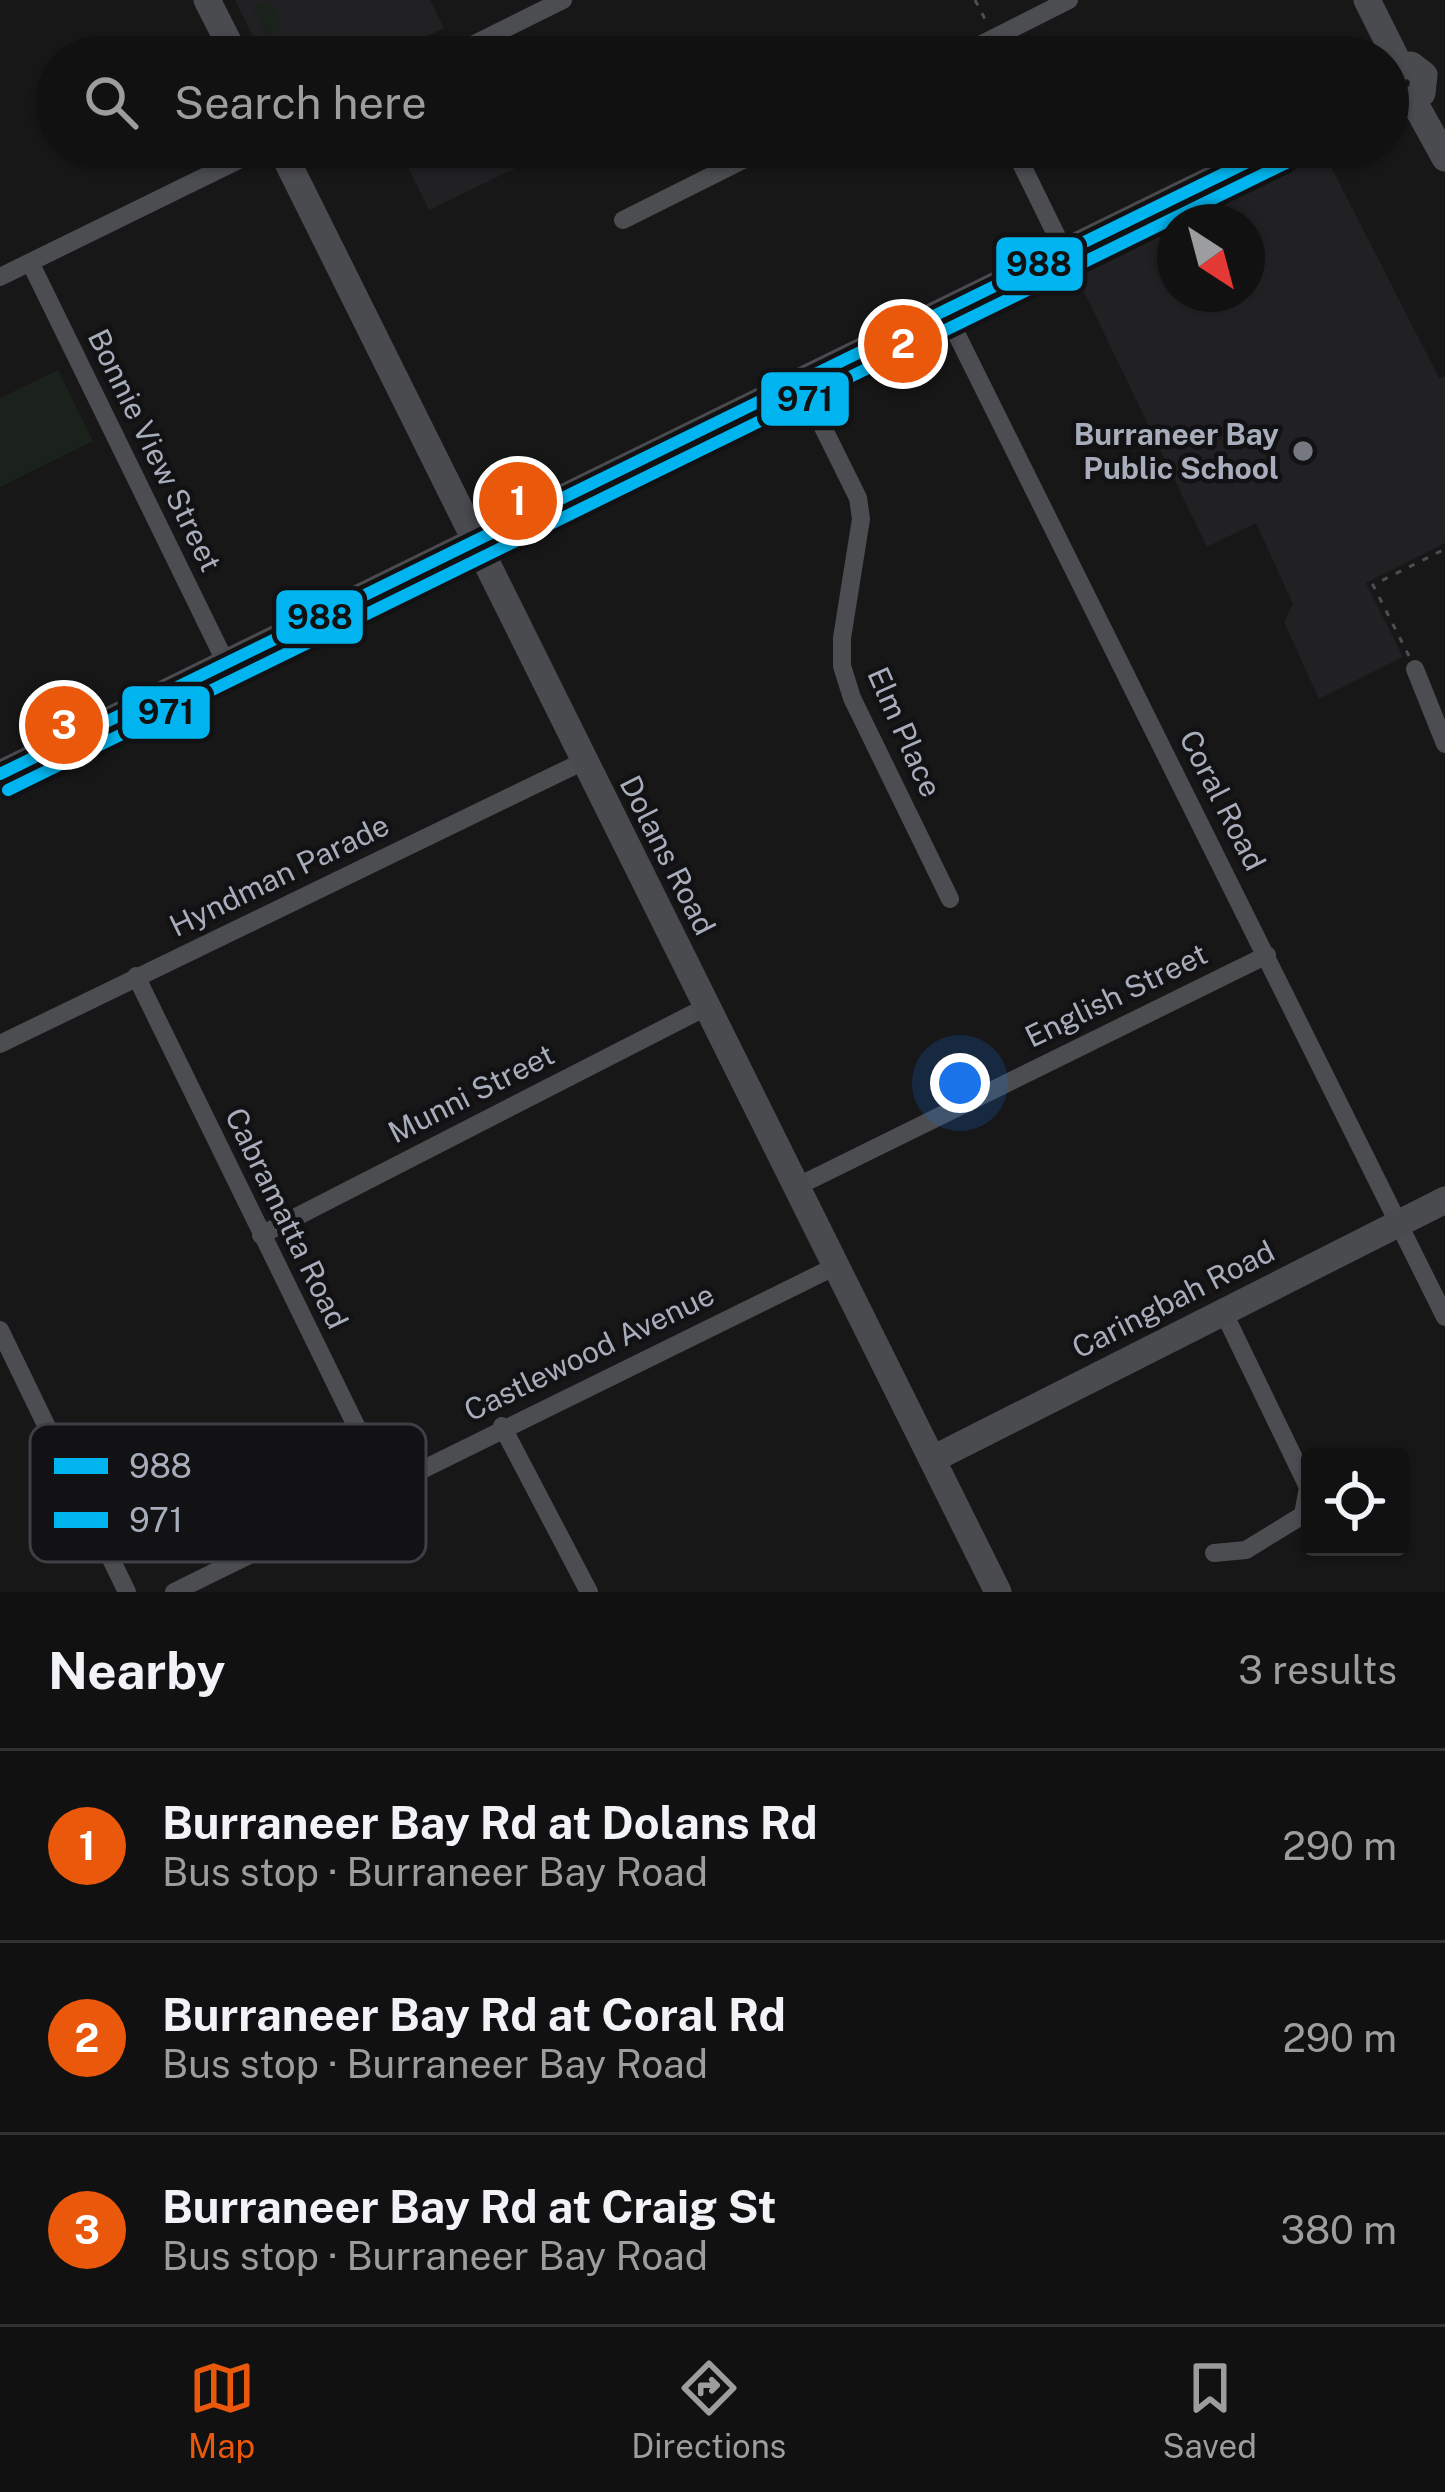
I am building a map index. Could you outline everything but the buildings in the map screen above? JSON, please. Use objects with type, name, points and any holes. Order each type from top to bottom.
[{"type":"street","points":[[207,0],[225,36]]},
{"type":"street","points":[[490,36],[562,0]]},
{"type":"street","points":[[995,36],[1069,0]]},
{"type":"street","points":[[1367,0],[1386,36]]},
{"type":"street","points":[[1410,82],[1445,158]]},
{"type":"street","points":[[0,277],[222,168]]},
{"type":"street","name":"Dolans Road","points":[[290,168],[998,1592]]},
{"type":"street","points":[[623,220],[727,168]]},
{"type":"street","points":[[1023,168],[1065,253]]},
{"type":"street","points":[[0,774],[1236,168]]},
{"type":"street","name":"Bonnie View Street","points":[[30,262],[226,663]]},
{"type":"street","name":"Coral Road","points":[[944,311],[1267,955],[1395,1226],[1445,1317]]},
{"type":"street","name":"Elm Place","points":[[800,381],[858,498],[862,518],[842,667],[852,698],[950,899]]},
{"type":"street","points":[[1415,669],[1445,744]]},
{"type":"street","name":"Hyndman Parade","points":[[0,1044],[584,761]]},
{"type":"street","name":"English Street","points":[[798,1186],[1267,955]]},
{"type":"street","name":"Cabramatta Road","points":[[136,976],[354,1424]]},
{"type":"street","name":"Munni Street","points":[[261,1235],[708,1006]]},
{"type":"street","name":"Caringbah Road","points":[[933,1459],[1445,1200]]},
{"type":"street","name":"Castlewood Avenue","points":[[426,1465],[838,1265]]},
{"type":"street","points":[[1214,1553],[1246,1550],[1304,1515],[1308,1487],[1222,1309]]},
{"type":"street","points":[[0,1330],[46,1424]]},
{"type":"street","points":[[502,1426],[589,1592]]},
{"type":"street","points":[[112,1562],[127,1592]]},
{"type":"street","name":"Castlewood Avenue","points":[[174,1592],[234,1562]]},
{"type":"path","points":[[976,0],[995,36]]},
{"type":"path","points":[[1415,669],[1372,585],[1445,549]]},
{"type":"shaded area","points":[[235,0],[430,0],[444,28],[428,36],[253,36]]},
{"type":"shaded area","points":[[270,0],[283,27],[266,35],[253,8]]},
{"type":"shaded area","points":[[408,168],[516,168],[429,210]]},
{"type":"shaded area","name":"Burraneer Bay Public School","points":[[1298,168],[1332,168],[1439,378],[1445,376],[1445,543],[1366,583],[1403,657],[1319,699],[1284,622],[1293,604],[1256,523],[1207,547],[1076,275],[1157,237],[1157,312],[1265,312],[1265,204],[1224,204]]},
{"type":"shaded area","points":[[58,370],[93,441],[0,487],[0,398]]},
{"type":"transit line","name":"988","points":[[0,774],[1235,168]]},
{"type":"transit line","name":"971","points":[[8,790],[1276,168]]},
{"type":"place","name":"Burraneer Bay Rd at Coral Rd","points":[[903,344]]},
{"type":"place","name":"Burraneer Bay Public School","points":[[1303,451]]},
{"type":"place","name":"Burraneer Bay Rd at Dolans Rd","points":[[518,501]]},
{"type":"place","name":"Burraneer Bay Rd at Craig St","points":[[64,725]]}]
